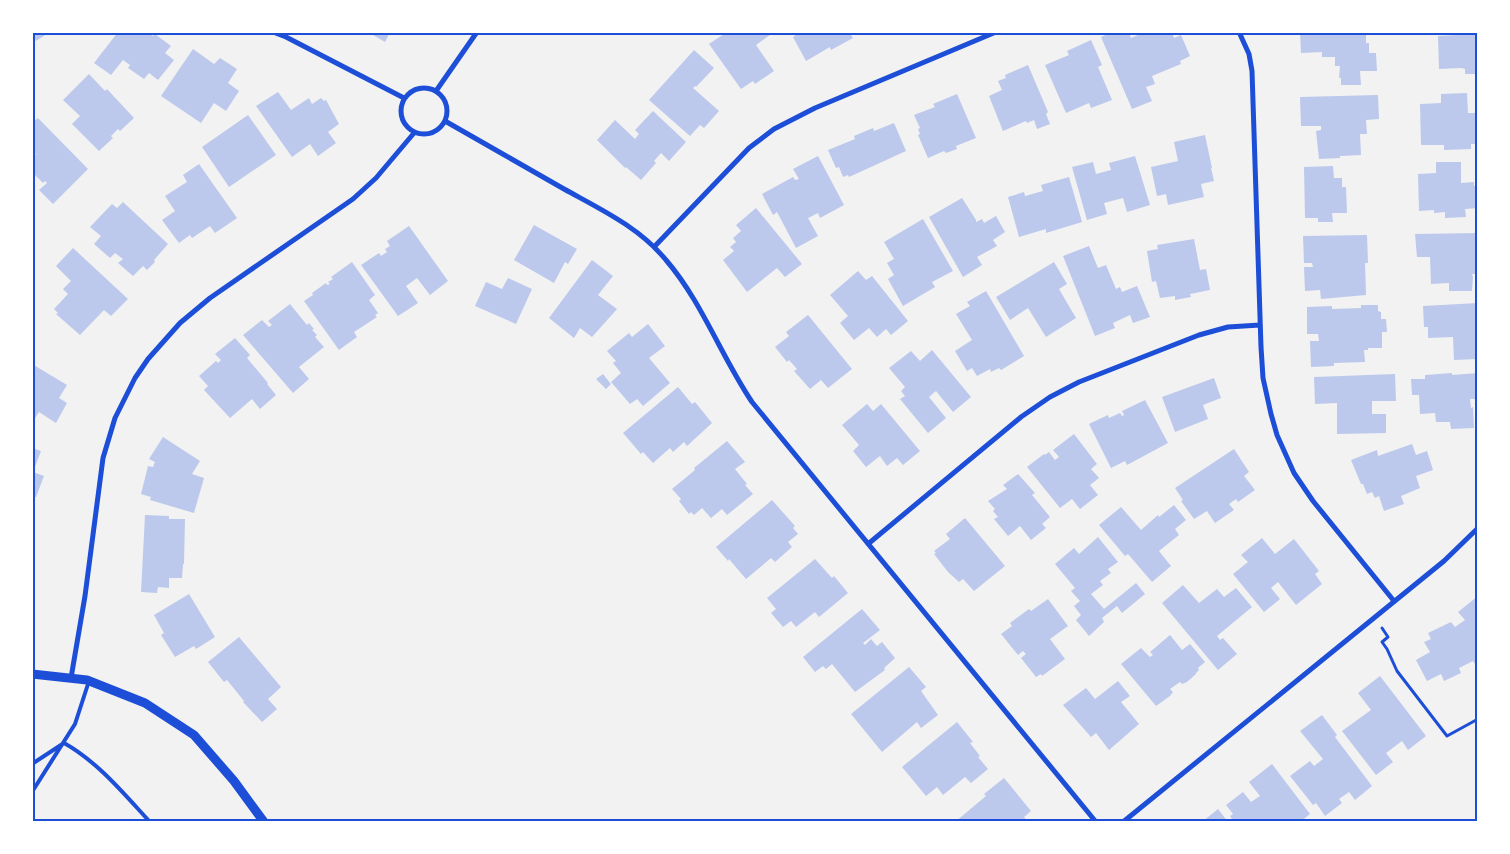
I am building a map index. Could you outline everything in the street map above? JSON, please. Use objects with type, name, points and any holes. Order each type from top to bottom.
[{"type":"street","points":[[274,32],[404,98]]},
{"type":"street","points":[[436,91],[477,32]]},
{"type":"street","points":[[654,247],[749,148],[774,129],[815,108],[996,32]]},
{"type":"street","points":[[1239,32],[1249,54],[1254,90],[1262,360],[1266,394],[1277,435],[1286,457],[1302,486],[1394,601]]},
{"type":"street","points":[[422,88],[436,91],[445,101],[447,107],[445,121],[434,132],[425,134],[414,133],[404,124],[401,118],[401,104],[404,98],[415,89],[422,88]]},
{"type":"street","points":[[445,121],[613,216],[654,247],[685,284],[732,370],[752,402],[1096,822]]},
{"type":"street","points":[[71,678],[103,458],[116,418],[135,378],[148,358],[180,322],[210,298],[353,199],[376,178],[414,133]]},
{"type":"street","points":[[868,544],[1021,417],[1050,396],[1079,382],[1199,335],[1228,327],[1260,325]]},
{"type":"street","points":[[1123,822],[1444,561],[1478,528]]},
{"type":"street","points":[[32,674],[89,681],[146,703],[194,735],[234,782],[264,822]]},
{"type":"lane","points":[[32,792],[75,724],[89,681]]},
{"type":"lane","points":[[32,764],[64,743]]},
{"type":"lane","points":[[64,743],[76,750],[103,772],[150,822]]},
{"type":"path","points":[[1384,630],[1388,637],[1382,642],[1396,671],[1447,736],[1478,719]]},
{"type":"building","points":[[32,32],[50,32],[36,41]]},
{"type":"building","points":[[118,32],[148,32],[153,36],[155,34],[171,46],[165,53],[174,60],[158,80],[149,73],[144,79],[128,68],[130,65],[123,60],[111,75],[94,63]]},
{"type":"building","points":[[368,32],[390,32],[385,42]]},
{"type":"building","points":[[727,32],[774,32],[756,45],[774,71],[755,84],[753,81],[741,89],[709,44]]},
{"type":"building","points":[[793,32],[849,32],[853,38],[831,50],[830,47],[806,61],[793,37],[795,36]]},
{"type":"building","points":[[1112,32],[1129,32],[1131,38],[1145,32],[1148,34],[1152,32],[1172,32],[1174,38],[1181,35],[1190,56],[1180,61],[1181,64],[1152,76],[1155,84],[1146,87],[1152,101],[1132,109],[1101,37]]},
{"type":"building","points":[[1300,32],[1366,32],[1366,43],[1369,43],[1369,53],[1376,53],[1377,71],[1360,71],[1361,85],[1341,85],[1341,78],[1339,78],[1340,66],[1335,66],[1335,57],[1322,57],[1322,52],[1301,53]]},
{"type":"building","points":[[1457,32],[1478,32],[1478,74],[1465,74],[1465,69],[1461,68],[1439,69],[1438,36],[1457,35]]},
{"type":"building","points":[[1091,40],[1102,65],[1098,67],[1112,100],[1091,108],[1089,103],[1066,113],[1045,65],[1069,55],[1067,51]]},
{"type":"building","points":[[193,49],[214,64],[220,58],[237,69],[228,83],[239,91],[226,111],[214,103],[201,123],[161,96]]},
{"type":"building","points":[[694,50],[714,68],[693,88],[719,111],[704,128],[700,125],[690,136],[649,100]]},
{"type":"building","points":[[1028,65],[1048,112],[1046,114],[1050,124],[1037,129],[1034,120],[1027,123],[1026,121],[1003,131],[989,96],[1002,90],[998,81],[1006,78],[1005,75]]},
{"type":"building","points":[[89,74],[105,91],[107,89],[134,118],[120,131],[118,129],[111,136],[113,138],[99,151],[72,124],[80,116],[63,100]]},
{"type":"building","points":[[278,92],[291,110],[309,98],[312,104],[321,98],[324,101],[326,100],[339,124],[328,132],[336,143],[318,156],[310,144],[292,157],[256,106]]},
{"type":"building","points":[[1467,93],[1468,113],[1478,113],[1478,144],[1471,144],[1471,149],[1444,150],[1444,145],[1421,145],[1420,104],[1441,103],[1441,94]]},
{"type":"building","points":[[957,94],[976,138],[956,146],[957,149],[946,153],[944,151],[928,158],[918,135],[920,134],[918,129],[920,128],[914,115],[935,107],[933,104]]},
{"type":"building","points":[[1378,95],[1379,119],[1366,120],[1367,134],[1360,134],[1361,155],[1319,159],[1316,131],[1321,130],[1321,126],[1301,126],[1300,97]]},
{"type":"building","points":[[653,111],[686,142],[669,161],[661,153],[654,161],[656,163],[641,180],[625,168],[597,140],[615,120],[635,139],[639,134],[635,130]]},
{"type":"building","points":[[248,115],[276,155],[229,187],[202,147]]},
{"type":"building","points":[[38,118],[88,169],[53,204],[39,190],[47,183],[45,181],[43,183],[32,172],[32,157],[36,154],[32,150],[32,123]]},
{"type":"building","points":[[894,123],[906,151],[849,177],[848,175],[843,177],[839,167],[836,168],[828,150],[855,139],[854,136],[873,128],[874,131]]},
{"type":"building","points":[[1205,135],[1214,181],[1201,184],[1204,197],[1168,205],[1166,194],[1157,196],[1151,167],[1178,161],[1174,142]]},
{"type":"building","points":[[818,156],[844,205],[820,218],[818,213],[808,218],[818,236],[796,248],[777,212],[773,215],[762,194],[793,177],[795,180],[799,179],[793,169]]},
{"type":"building","points":[[1135,156],[1150,205],[1127,212],[1123,198],[1104,203],[1107,214],[1087,220],[1072,167],[1093,162],[1096,174],[1111,170],[1109,163]]},
{"type":"building","points":[[1436,162],[1461,162],[1461,183],[1474,182],[1474,186],[1478,186],[1478,208],[1465,209],[1466,217],[1445,218],[1445,212],[1434,213],[1434,210],[1419,211],[1418,174],[1436,173]]},
{"type":"building","points":[[199,164],[237,218],[215,233],[210,226],[192,238],[190,235],[179,243],[162,220],[175,211],[165,196],[187,182],[183,175]]},
{"type":"building","points":[[1333,166],[1334,178],[1342,178],[1342,187],[1346,187],[1347,213],[1332,213],[1333,222],[1318,222],[1318,218],[1305,218],[1304,167]]},
{"type":"building","points":[[1069,177],[1082,222],[1046,233],[1046,229],[1019,237],[1008,197],[1024,192],[1025,196],[1043,191],[1041,185]]},
{"type":"building","points":[[962,198],[976,222],[982,219],[984,223],[996,216],[1005,232],[993,240],[997,246],[977,257],[982,265],[963,277],[929,217]]},
{"type":"building","points":[[123,202],[168,244],[147,270],[143,266],[133,276],[118,263],[123,259],[115,253],[110,258],[94,244],[101,236],[90,227],[112,204],[117,208]]},
{"type":"building","points":[[756,208],[802,264],[785,277],[777,268],[747,292],[723,260],[734,251],[730,247],[736,242],[733,238],[741,231],[736,225]]},
{"type":"building","points":[[923,219],[953,271],[932,282],[935,287],[903,306],[888,279],[894,275],[887,263],[894,259],[884,242]]},
{"type":"building","points":[[534,225],[577,249],[568,264],[565,262],[554,283],[514,260]]},
{"type":"building","points":[[409,226],[448,281],[430,295],[417,278],[406,286],[418,303],[398,316],[361,265],[379,253],[381,256],[387,252],[385,249],[390,246],[387,241]]},
{"type":"building","points":[[1478,233],[1478,260],[1476,260],[1476,274],[1472,274],[1472,291],[1449,291],[1449,283],[1431,284],[1430,257],[1417,257],[1415,234]]},
{"type":"building","points":[[1367,235],[1368,263],[1365,263],[1366,295],[1321,299],[1320,290],[1305,291],[1304,267],[1313,267],[1312,263],[1304,263],[1303,236]]},
{"type":"building","points":[[1194,239],[1200,270],[1206,269],[1210,290],[1190,294],[1191,297],[1175,300],[1175,296],[1160,298],[1156,281],[1152,282],[1147,251],[1158,249],[1157,245]]},
{"type":"building","points":[[1089,246],[1098,268],[1106,265],[1116,289],[1120,287],[1122,292],[1137,286],[1150,317],[1133,323],[1130,315],[1113,323],[1115,328],[1095,336],[1063,256]]},
{"type":"building","points":[[73,248],[128,299],[111,316],[104,310],[80,335],[56,314],[58,313],[54,309],[68,294],[63,289],[71,281],[56,266]]},
{"type":"building","points":[[592,260],[613,276],[598,295],[617,309],[592,337],[580,328],[574,338],[549,318]]},
{"type":"building","points":[[352,262],[375,295],[369,300],[378,313],[375,315],[377,317],[354,332],[357,337],[339,350],[304,301],[326,283],[327,285],[330,284],[328,282],[333,279],[331,277]]},
{"type":"building","points":[[1054,262],[1067,284],[1059,289],[1076,318],[1046,337],[1028,308],[1010,320],[996,297]]},
{"type":"building","points":[[858,271],[866,280],[872,276],[908,321],[891,335],[886,329],[877,337],[869,328],[854,340],[840,323],[848,316],[830,295]]},
{"type":"building","points":[[508,278],[532,289],[516,324],[475,306],[486,282],[502,289]]},
{"type":"building","points":[[986,291],[1024,356],[1001,370],[999,368],[991,372],[990,369],[977,376],[972,368],[967,371],[955,351],[972,340],[956,314],[970,306],[967,302]]},
{"type":"building","points":[[1478,303],[1478,359],[1454,360],[1453,337],[1428,338],[1428,327],[1424,327],[1423,306]]},
{"type":"building","points":[[290,304],[307,325],[309,323],[314,329],[312,330],[317,335],[315,337],[324,347],[299,367],[309,379],[293,393],[243,335],[262,320],[269,327],[272,325],[268,321]]},
{"type":"building","points":[[1361,305],[1378,305],[1381,319],[1386,319],[1387,332],[1382,332],[1382,348],[1368,348],[1368,350],[1364,350],[1365,362],[1334,363],[1334,366],[1311,367],[1310,341],[1319,341],[1318,334],[1307,334],[1307,307],[1332,306],[1332,309],[1361,308]]},
{"type":"building","points":[[808,315],[852,369],[828,388],[821,380],[810,389],[794,371],[797,369],[789,360],[787,362],[775,347],[789,336],[786,332]]},
{"type":"building","points":[[648,324],[665,346],[649,358],[670,383],[643,406],[637,399],[630,404],[611,382],[621,373],[613,363],[616,361],[607,351],[629,333],[632,337]]},
{"type":"building","points":[[235,338],[250,355],[247,358],[276,395],[260,409],[252,399],[230,418],[204,390],[208,386],[199,376],[216,361],[218,363],[221,360],[215,354]]},
{"type":"building","points":[[932,350],[971,397],[953,412],[936,391],[929,397],[946,418],[928,433],[900,399],[905,396],[901,391],[905,387],[889,368],[911,351],[920,361]]},
{"type":"building","points":[[32,364],[67,385],[59,398],[67,403],[56,423],[39,412],[32,423]]},
{"type":"building","points":[[1452,373],[1452,375],[1478,373],[1478,399],[1470,399],[1471,408],[1473,407],[1474,428],[1451,429],[1450,422],[1436,422],[1435,413],[1420,414],[1419,395],[1412,395],[1411,379],[1425,379],[1425,375]]},
{"type":"building","points":[[603,374],[611,384],[606,389],[596,379]]},
{"type":"building","points":[[1395,374],[1396,401],[1372,401],[1372,414],[1386,414],[1386,433],[1337,434],[1337,403],[1315,404],[1314,377]]},
{"type":"building","points":[[1214,378],[1221,398],[1203,405],[1208,419],[1175,432],[1162,397]]},
{"type":"building","points":[[678,387],[692,404],[695,402],[712,423],[687,446],[684,442],[673,452],[670,448],[653,463],[643,452],[641,454],[623,433]]},
{"type":"building","points":[[1145,400],[1168,443],[1127,465],[1125,461],[1111,468],[1089,424],[1108,415],[1109,418],[1120,413],[1122,416],[1124,415],[1122,411]]},
{"type":"building","points":[[867,404],[873,411],[881,404],[920,451],[903,465],[897,458],[887,466],[880,456],[866,467],[853,451],[859,445],[842,425]]},
{"type":"building","points":[[1074,434],[1097,464],[1091,469],[1099,478],[1090,485],[1098,495],[1080,509],[1072,499],[1060,508],[1027,467],[1049,452],[1055,460],[1059,457],[1053,450]]},
{"type":"building","points":[[163,437],[200,461],[192,474],[204,478],[194,513],[150,500],[151,497],[141,494],[148,466],[153,467],[155,462],[149,459]]},
{"type":"building","points":[[727,441],[745,462],[735,469],[753,494],[727,515],[722,509],[711,518],[702,508],[694,515],[691,512],[689,514],[679,501],[681,499],[672,489]]},
{"type":"building","points":[[1412,444],[1416,455],[1427,451],[1433,470],[1416,476],[1420,488],[1401,496],[1404,504],[1384,511],[1379,496],[1375,498],[1372,492],[1367,494],[1351,460],[1377,450],[1378,456]]},
{"type":"building","points":[[32,448],[41,451],[33,472],[44,476],[33,501]]},
{"type":"building","points":[[1234,449],[1249,472],[1244,476],[1255,490],[1238,502],[1236,499],[1229,504],[1234,510],[1215,523],[1207,511],[1194,519],[1181,501],[1183,500],[1175,488]]},
{"type":"building","points":[[1018,474],[1035,493],[1032,495],[1050,517],[1042,524],[1046,528],[1031,540],[1020,526],[1008,536],[994,519],[998,517],[993,511],[995,509],[988,501],[1007,489],[1003,485]]},
{"type":"building","points":[[772,500],[795,526],[793,528],[798,534],[788,542],[792,547],[775,562],[771,558],[746,579],[716,547]]},
{"type":"building","points":[[1174,505],[1186,520],[1175,529],[1179,535],[1159,551],[1171,566],[1152,582],[1128,554],[1125,556],[1099,525],[1121,507],[1141,530],[1158,515],[1159,517]]},
{"type":"building","points":[[145,515],[169,516],[169,519],[185,519],[182,578],[169,578],[169,588],[158,587],[157,593],[141,592]]},
{"type":"building","points":[[965,518],[1005,566],[974,591],[963,579],[959,582],[948,572],[934,554],[936,553],[934,551],[950,539],[946,534]]},
{"type":"building","points":[[1098,537],[1118,562],[1108,569],[1111,573],[1100,581],[1103,585],[1091,594],[1104,609],[1136,583],[1145,594],[1122,613],[1117,606],[1102,618],[1104,622],[1089,636],[1076,620],[1081,615],[1074,606],[1080,601],[1071,591],[1075,588],[1055,564],[1074,548],[1079,554]]},
{"type":"building","points":[[1262,538],[1275,554],[1294,539],[1319,571],[1315,574],[1322,584],[1296,605],[1278,582],[1271,588],[1280,599],[1264,612],[1233,574],[1248,562],[1241,555]]},
{"type":"building","points":[[815,559],[832,578],[834,576],[848,593],[819,617],[815,612],[796,627],[791,621],[783,627],[771,613],[776,609],[767,598]]},
{"type":"building","points":[[1183,585],[1199,603],[1217,589],[1224,597],[1236,588],[1252,607],[1217,636],[1220,640],[1223,638],[1237,654],[1218,670],[1162,603]]},
{"type":"building","points":[[189,594],[215,637],[196,649],[194,646],[175,657],[161,635],[164,633],[154,615]]},
{"type":"building","points":[[1478,596],[1478,662],[1475,664],[1473,661],[1459,668],[1461,673],[1444,681],[1441,674],[1427,681],[1416,660],[1430,652],[1424,642],[1431,639],[1428,633],[1451,622],[1455,627],[1465,620],[1458,612]]},
{"type":"building","points":[[1048,599],[1068,626],[1050,639],[1065,659],[1042,676],[1041,674],[1036,677],[1021,658],[1026,654],[1023,651],[1018,655],[1001,634],[1012,626],[1010,623],[1029,609],[1031,611]]},
{"type":"building","points":[[862,609],[880,630],[863,643],[865,645],[871,639],[877,646],[882,642],[895,658],[884,668],[885,670],[855,692],[832,664],[826,669],[823,666],[815,672],[803,657]]},
{"type":"building","points":[[1170,635],[1182,650],[1190,644],[1205,662],[1187,682],[1182,684],[1180,682],[1170,689],[1173,692],[1170,696],[1156,706],[1121,664],[1141,648],[1150,657],[1153,655],[1150,652]]},
{"type":"building","points":[[239,637],[281,687],[268,699],[277,709],[262,722],[243,702],[227,680],[224,682],[208,662]]},
{"type":"building","points":[[909,667],[926,687],[921,691],[938,715],[921,728],[917,722],[882,752],[851,714]]},
{"type":"building","points":[[1380,676],[1426,736],[1408,750],[1402,741],[1386,753],[1393,762],[1376,775],[1342,731],[1371,710],[1358,693]]},
{"type":"building","points":[[1118,681],[1130,696],[1121,702],[1139,724],[1109,750],[1096,733],[1091,737],[1063,705],[1086,688],[1095,699]]},
{"type":"building","points":[[1322,715],[1337,735],[1335,737],[1372,786],[1355,800],[1349,792],[1339,799],[1342,803],[1325,816],[1316,803],[1313,805],[1290,776],[1310,761],[1314,766],[1323,759],[1300,731]]},
{"type":"building","points":[[957,722],[973,742],[970,743],[988,769],[971,783],[965,777],[943,795],[937,787],[926,796],[902,767]]},
{"type":"building","points":[[1272,764],[1310,814],[1300,822],[1292,822],[1290,819],[1287,822],[1234,822],[1230,816],[1233,814],[1226,805],[1243,792],[1251,802],[1260,796],[1249,782]]},
{"type":"building","points":[[1004,778],[1031,811],[1024,817],[1028,822],[955,822],[986,796],[984,794]]},
{"type":"building","points":[[1218,809],[1228,822],[1202,822]]}]
